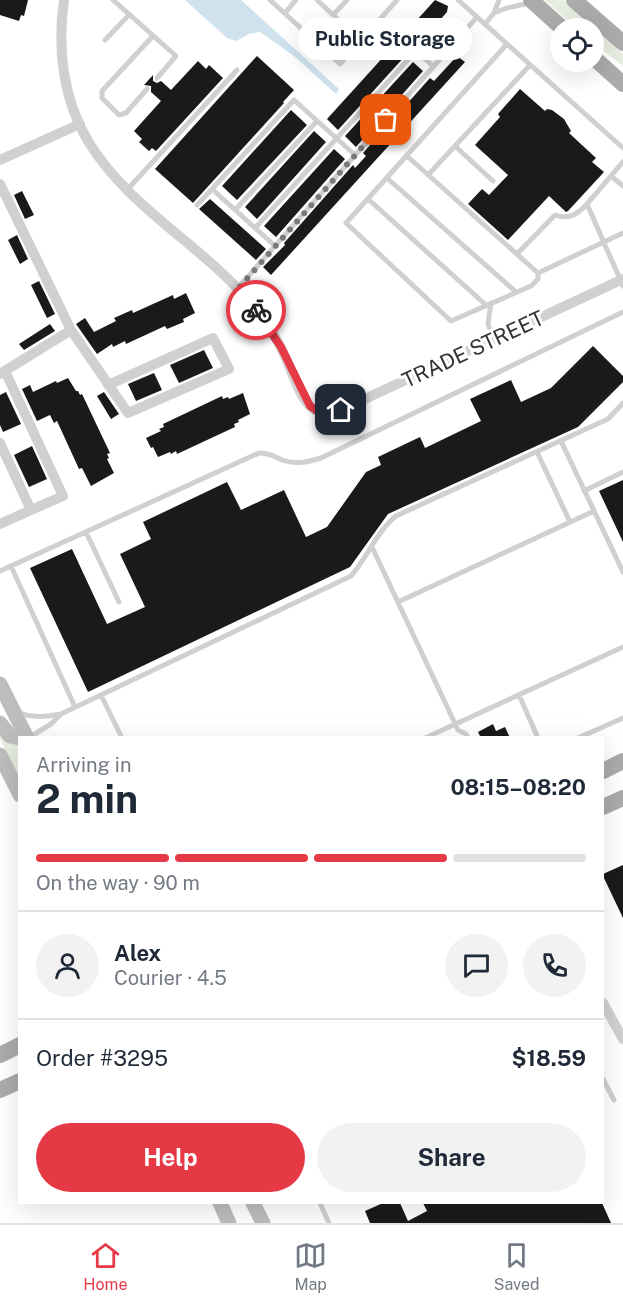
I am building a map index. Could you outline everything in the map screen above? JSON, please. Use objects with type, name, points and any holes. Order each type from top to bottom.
[{"type":"main road","points":[[574,0],[623,43]]},
{"type":"main road","points":[[533,1],[551,18]]},
{"type":"main road","points":[[604,67],[623,84]]},
{"type":"main road","points":[[0,684],[26,736]]},
{"type":"main road","points":[[0,723],[10,736],[18,738]]},
{"type":"main road","points":[[0,755],[18,791]]},
{"type":"main road","points":[[604,770],[623,761]]},
{"type":"main road","points":[[604,807],[623,798]]},
{"type":"main road","points":[[0,1055],[18,1047]]},
{"type":"main road","points":[[0,1090],[18,1082]]},
{"type":"main road","points":[[220,1204],[229,1223]]},
{"type":"main road","points":[[254,1204],[263,1223]]},
{"type":"street","points":[[64,0],[62,61],[71,103],[80,124],[104,165],[127,190],[237,290]]},
{"type":"street","points":[[0,160],[80,124]]},
{"type":"street","points":[[0,184],[70,330],[128,413],[228,369],[213,338],[108,384]]},
{"type":"street","name":"TRADE STREET","points":[[237,290],[270,330],[310,406],[320,413],[341,410],[622,282]]},
{"type":"street","points":[[0,524],[63,496],[3,372],[70,330]]},
{"type":"street","points":[[0,442],[31,510]]},
{"type":"street","points":[[604,1005],[623,1039]]},
{"type":"lane","points":[[113,0],[176,56],[157,78]]},
{"type":"lane","points":[[270,0],[340,64],[397,0]]},
{"type":"lane","points":[[285,13],[296,0]]},
{"type":"lane","points":[[317,0],[362,41]]},
{"type":"lane","points":[[333,15],[347,0]]},
{"type":"lane","points":[[458,0],[623,148]]},
{"type":"lane","points":[[485,24],[494,13],[499,0]]},
{"type":"lane","points":[[494,13],[533,1]]},
{"type":"lane","points":[[105,40],[129,15]]},
{"type":"lane","points":[[237,290],[477,17]]},
{"type":"lane","points":[[147,89],[126,113],[119,115],[102,98],[102,91],[153,36]]},
{"type":"lane","points":[[407,156],[538,273],[538,279],[531,285],[451,321],[346,223],[507,44]]},
{"type":"lane","points":[[255,228],[416,51],[433,66]]},
{"type":"lane","points":[[428,175],[530,65]]},
{"type":"lane","points":[[127,190],[237,70]]},
{"type":"lane","points":[[197,205],[294,100],[355,155]]},
{"type":"lane","points":[[235,210],[317,121]]},
{"type":"lane","points":[[455,146],[494,181]]},
{"type":"lane","points":[[517,254],[555,215],[561,218],[578,214],[623,162]]},
{"type":"lane","points":[[611,176],[623,186]]},
{"type":"lane","points":[[387,178],[516,292]]},
{"type":"lane","points":[[212,189],[275,246]]},
{"type":"lane","points":[[368,199],[489,304]]},
{"type":"lane","points":[[587,204],[622,282]]},
{"type":"lane","points":[[538,273],[623,233]]},
{"type":"lane","points":[[489,304],[488,324],[493,340]]},
{"type":"lane","points":[[0,571],[259,453],[271,454],[283,460],[301,463],[321,458],[623,312]]},
{"type":"lane","points":[[13,710],[22,714],[34,715],[61,714],[351,576],[389,521],[396,516],[608,419],[619,410],[623,403]]},
{"type":"lane","points":[[561,441],[623,572]]},
{"type":"lane","points":[[537,452],[570,522]]},
{"type":"lane","points":[[584,490],[623,472]]},
{"type":"lane","points":[[398,602],[594,511]]},
{"type":"lane","points":[[86,532],[119,602]]},
{"type":"lane","points":[[372,547],[457,727],[467,736]]},
{"type":"lane","points":[[10,566],[75,707]]},
{"type":"lane","points":[[431,736],[457,727],[519,695],[623,647]]},
{"type":"lane","points":[[101,695],[121,736]]},
{"type":"lane","points":[[519,695],[537,736]]},
{"type":"lane","points":[[30,736],[51,724],[61,714]]},
{"type":"lane","points":[[582,736],[623,718]]},
{"type":"lane","points":[[455,736],[457,727]]},
{"type":"lane","points":[[604,1081],[614,1100]]},
{"type":"lane","points":[[320,1204],[329,1223]]},
{"type":"shaded area","points":[[545,0],[564,0],[584,18],[565,18]]},
{"type":"shaded area","points":[[604,37],[623,54],[623,66],[604,51]]},
{"type":"shaded area","points":[[0,728],[18,743],[18,777],[0,739]]},
{"type":"water","points":[[185,0],[241,0],[339,89],[336,94],[294,56],[260,32],[249,34],[236,41],[227,38]]},
{"type":"building","points":[[0,0],[28,0],[24,16],[21,15],[19,21],[0,15]]},
{"type":"building","points":[[435,0],[448,6],[447,12],[430,31],[445,45],[435,56],[417,39],[404,53],[406,55],[338,130],[327,119]]},
{"type":"building","points":[[257,56],[294,90],[193,203],[155,169]]},
{"type":"building","points":[[457,56],[465,62],[271,275],[263,267],[285,245],[284,243],[353,165],[355,168],[366,156],[363,153],[430,78],[434,81]]},
{"type":"building","points":[[198,61],[206,69],[209,65],[223,78],[156,151],[152,148],[149,151],[139,142],[142,139],[134,131],[161,101],[151,92],[151,86],[144,85],[153,75],[153,81],[157,83],[161,81],[171,90]]},
{"type":"building","points":[[413,62],[423,71],[356,147],[345,136]]},
{"type":"building","points":[[520,89],[545,111],[552,110],[564,119],[571,131],[569,133],[596,158],[592,162],[604,172],[566,212],[549,196],[508,240],[468,204],[482,189],[489,195],[508,175],[475,145],[500,117],[498,114]]},
{"type":"building","points":[[291,110],[307,125],[237,200],[222,186]]},
{"type":"building","points":[[314,131],[326,142],[257,219],[245,207]]},
{"type":"building","points":[[334,149],[345,159],[276,237],[264,226]]},
{"type":"building","points":[[22,191],[34,215],[25,219],[14,195]]},
{"type":"building","points":[[210,199],[266,249],[256,260],[199,209]]},
{"type":"building","points":[[17,235],[28,259],[20,264],[8,240]]},
{"type":"building","points":[[39,281],[55,314],[47,318],[31,285]]},
{"type":"building","points":[[186,293],[195,313],[183,319],[184,322],[167,329],[165,326],[126,344],[125,341],[113,347],[112,344],[97,354],[76,324],[85,318],[94,332],[116,321],[114,318],[132,310],[133,313],[173,295],[174,299]]},
{"type":"building","points":[[50,324],[55,331],[24,350],[19,344]]},
{"type":"building","points":[[593,346],[623,376],[623,382],[578,427],[388,514],[350,567],[88,692],[30,568],[72,549],[107,624],[145,607],[120,554],[151,539],[143,522],[227,482],[241,510],[284,490],[306,537],[327,527],[366,472],[381,465],[378,457],[420,437],[425,448],[481,421],[470,399],[511,380],[521,402],[551,388]]},
{"type":"building","points":[[204,350],[213,368],[179,383],[170,365]]},
{"type":"building","points":[[154,373],[162,390],[136,401],[128,384]]},
{"type":"building","points":[[68,378],[76,391],[82,394],[110,453],[107,454],[109,458],[107,459],[114,473],[91,486],[82,468],[79,469],[57,421],[54,423],[50,415],[37,421],[22,389],[30,385],[33,392]]},
{"type":"building","points":[[6,392],[21,424],[3,432],[0,425],[0,395]]},
{"type":"building","points":[[104,392],[119,414],[111,419],[97,396]]},
{"type":"building","points":[[243,393],[250,414],[238,420],[239,422],[234,424],[235,427],[177,454],[176,451],[158,457],[153,447],[151,448],[146,438],[161,431],[159,429],[164,427],[163,424],[222,396],[223,399],[228,397],[229,399]]},
{"type":"building","points":[[32,446],[47,479],[29,487],[14,455]]},
{"type":"building","points":[[623,480],[623,542],[599,491]]},
{"type":"building","points":[[493,724],[496,731],[505,727],[509,736],[480,736],[478,732]]},
{"type":"building","points":[[623,865],[623,918],[604,878],[604,874]]},
{"type":"building","points":[[381,1204],[400,1204],[408,1221],[427,1211],[424,1204],[602,1204],[611,1223],[370,1223],[365,1211]]},
{"type":"way so far","points":[[256,310],[237,290],[386,120]]},
{"type":"place","name":"Public Storage","points":[[386,120]]},
{"type":"route","points":[[256,310],[281,347],[310,406],[320,413],[333,413],[341,410]]}]
